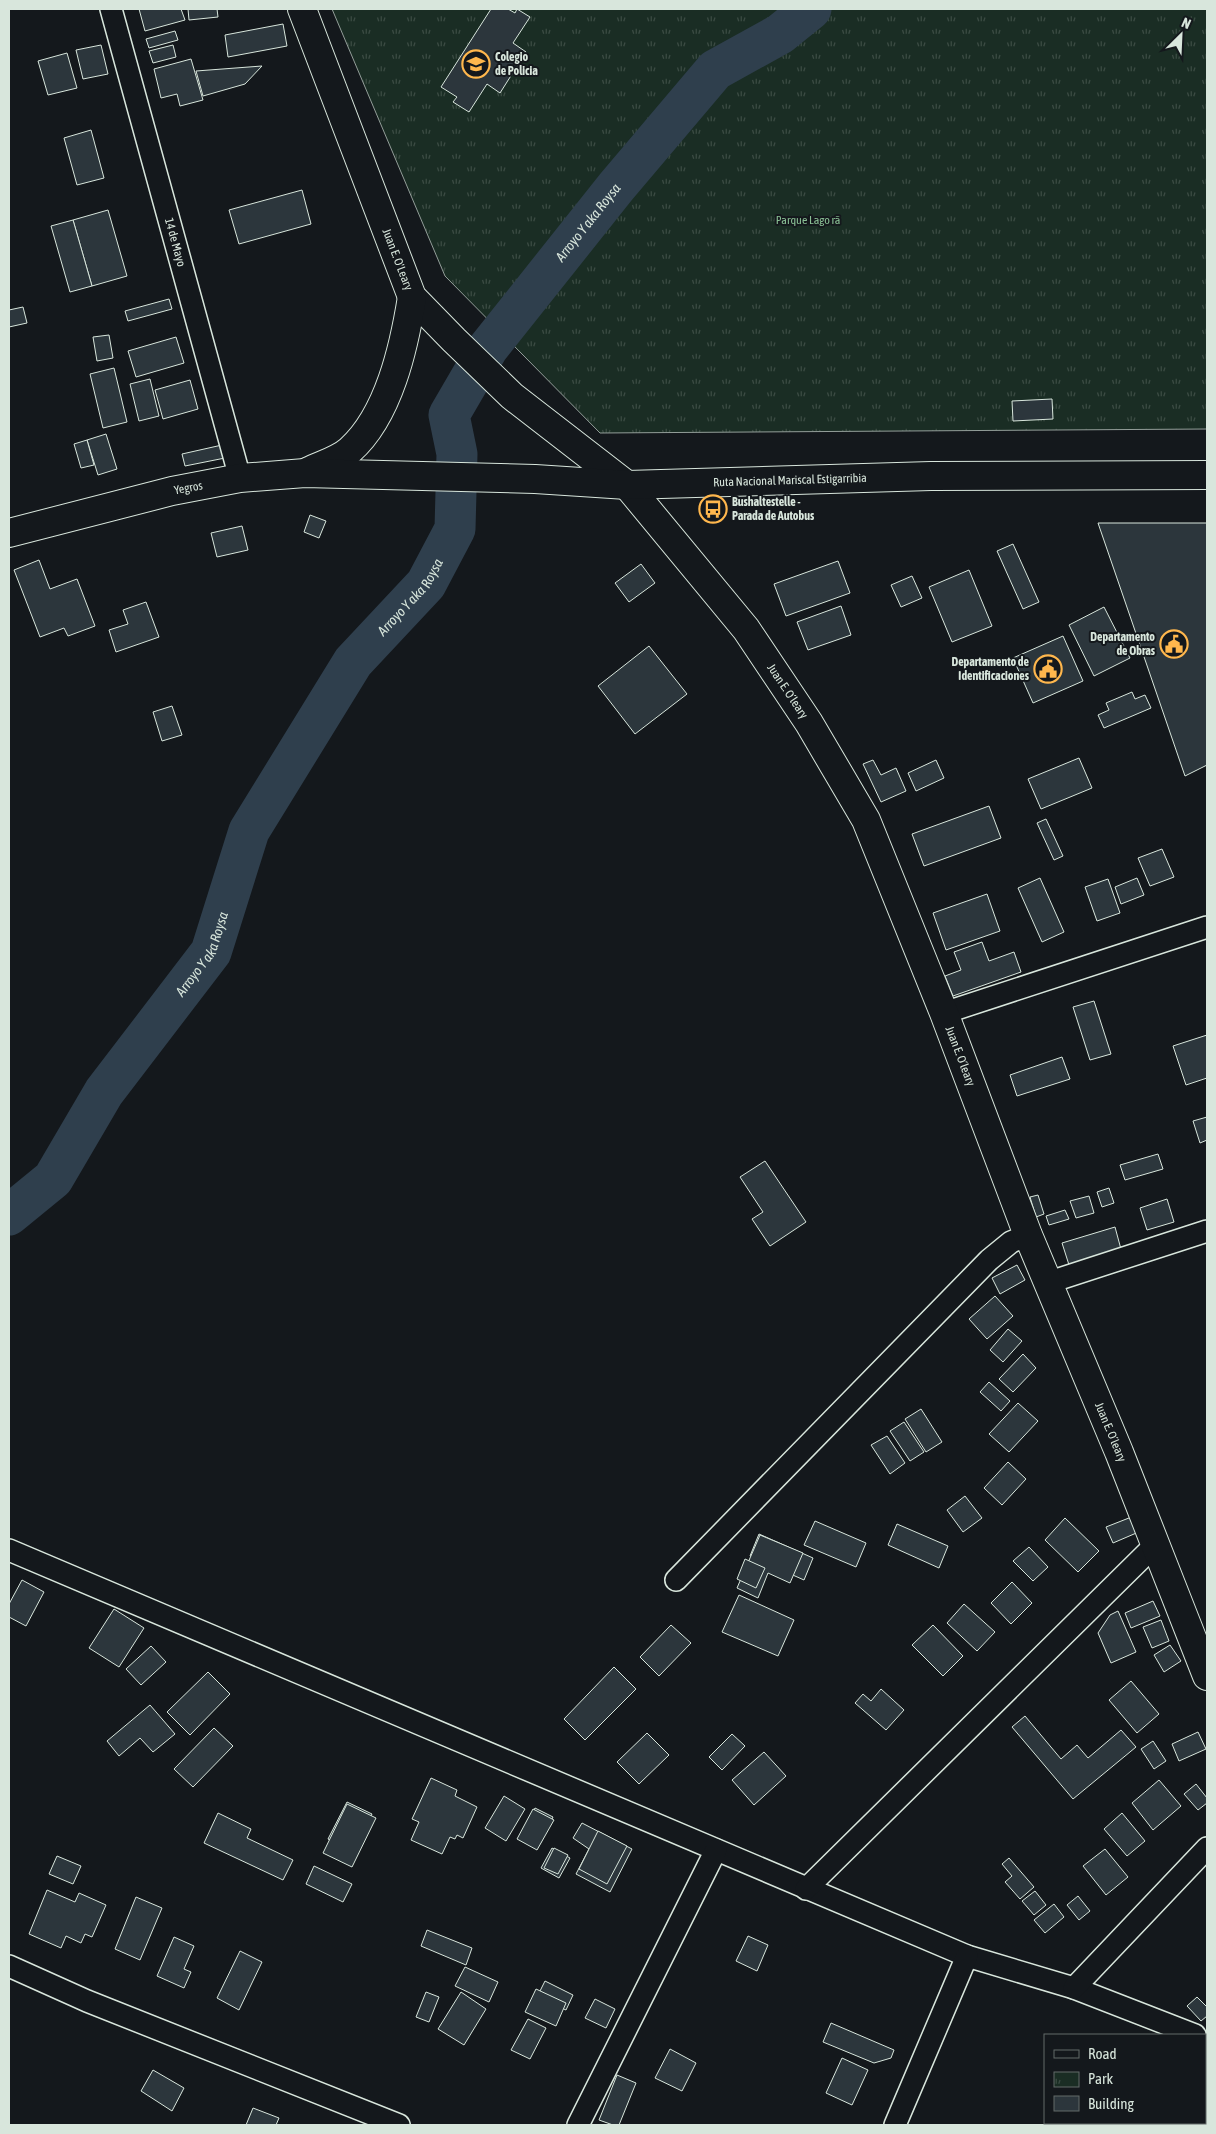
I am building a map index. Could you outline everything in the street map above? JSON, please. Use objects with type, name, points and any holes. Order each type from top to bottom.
[{"type":"street","name":"14 de Mayo","points":[[111,9],[240,478]]},
{"type":"street","name":"Juan E. O'Leary","points":[[302,9],[412,298],[512,396],[627,485]]},
{"type":"street","points":[[305,473],[348,452],[365,434],[399,363],[412,298]]},
{"type":"street","name":"Yegros","points":[[9,532],[172,491],[240,478],[305,473],[372,476]]},
{"type":"street","name":"Ruta Nacional Mariscal Estigarribia","points":[[372,476],[535,478],[627,485],[931,476],[1207,475]]},
{"type":"street","name":"Juan E. O´leary","points":[[627,485],[746,628],[809,723],[866,820],[944,1013],[1028,1235],[1050,1282],[1207,1676]]},
{"type":"street","points":[[944,1013],[1207,927]]},
{"type":"street","points":[[1050,1282],[1207,1231]]},
{"type":"street","points":[[676,1580],[989,1260],[1011,1242],[1028,1235]]},
{"type":"street","points":[[806,1889],[1155,1545]]},
{"type":"street","points":[[9,1550],[967,1956],[1074,1988],[1192,2034]]},
{"type":"street","points":[[1074,1988],[1207,1848]]},
{"type":"street","points":[[578,2125],[716,1850]]},
{"type":"street","points":[[895,2125],[967,1956]]},
{"type":"street","points":[[9,1966],[87,2002],[399,2125]]},
{"type":"green space","name":"Parque Lago rã","points":[[332,9],[1207,9],[1207,429],[600,433],[445,276]]},
{"type":"building","points":[[139,9],[181,9],[185,20],[145,31]]},
{"type":"building","points":[[188,9],[217,9],[218,17],[189,20]]},
{"type":"building","points":[[491,9],[508,9],[515,13],[517,9],[530,17],[513,43],[526,52],[500,93],[487,84],[469,112],[453,102],[457,97],[441,87]]},
{"type":"building","points":[[283,24],[287,46],[228,57],[225,35]]},
{"type":"building","points":[[175,31],[178,40],[149,48],[146,39]]},
{"type":"building","points":[[101,45],[108,74],[83,79],[76,50]]},
{"type":"building","points":[[173,45],[176,57],[153,63],[149,51]]},
{"type":"building","points":[[67,53],[77,88],[48,95],[38,61]]},
{"type":"building","points":[[191,59],[203,100],[180,106],[177,94],[161,98],[154,69]]},
{"type":"building","points":[[262,66],[245,84],[203,96],[196,71]]},
{"type":"building","points":[[91,130],[104,178],[77,185],[64,138]]},
{"type":"building","points":[[302,190],[311,224],[239,244],[229,210]]},
{"type":"building","points":[[108,210],[127,276],[92,286],[73,220]]},
{"type":"building","points":[[73,220],[92,286],[70,292],[51,226]]},
{"type":"building","points":[[169,299],[172,309],[128,321],[125,311]]},
{"type":"building","points":[[23,307],[27,323],[9,327],[9,310]]},
{"type":"building","points":[[109,335],[113,358],[97,361],[93,337]]},
{"type":"building","points":[[176,337],[184,363],[136,377],[128,351]]},
{"type":"building","points":[[114,368],[127,422],[103,428],[90,374]]},
{"type":"building","points":[[150,379],[159,416],[139,421],[130,384]]},
{"type":"building","points":[[190,380],[198,409],[163,419],[155,390]]},
{"type":"building","points":[[1052,399],[1053,419],[1013,421],[1012,401]]},
{"type":"building","points":[[106,434],[117,469],[98,475],[87,440]]},
{"type":"building","points":[[87,440],[94,465],[81,468],[74,444]]},
{"type":"building","points":[[222,445],[225,458],[185,466],[182,454]]},
{"type":"building","points":[[310,515],[326,521],[319,538],[304,532]]},
{"type":"building","name":"Departamento de Obras","points":[[1098,523],[1207,523],[1207,765],[1185,776]]},
{"type":"building","points":[[242,526],[248,550],[217,557],[211,533]]},
{"type":"building","points":[[1013,544],[1039,602],[1023,609],[997,551]]},
{"type":"building","points":[[39,560],[50,589],[77,579],[95,626],[68,636],[64,628],[40,637],[14,570]]},
{"type":"building","points":[[838,561],[850,593],[786,616],[774,584]]},
{"type":"building","points":[[641,564],[655,583],[629,602],[615,583]]},
{"type":"building","points":[[969,570],[992,626],[952,642],[929,587]]},
{"type":"building","points":[[912,576],[922,598],[901,607],[891,585]]},
{"type":"building","points":[[146,602],[159,637],[116,652],[109,630],[128,624],[123,610]]},
{"type":"building","points":[[841,606],[851,635],[808,650],[797,622]]},
{"type":"building","points":[[1104,607],[1130,658],[1094,676],[1069,625]]},
{"type":"building","name":"Departamento de Identificaciones","points":[[1063,636],[1083,681],[1033,703],[1013,658]]},
{"type":"building","points":[[649,646],[687,694],[635,734],[598,686]]},
{"type":"building","points":[[1132,692],[1135,699],[1145,695],[1151,708],[1104,728],[1098,715],[1109,710],[1106,703]]},
{"type":"building","points":[[172,706],[182,735],[162,741],[153,712]]},
{"type":"building","points":[[1079,758],[1092,788],[1041,809],[1028,779]]},
{"type":"building","points":[[873,760],[881,775],[896,768],[906,791],[881,802],[863,764]]},
{"type":"building","points":[[936,760],[944,778],[916,791],[908,773]]},
{"type":"building","points":[[989,806],[1001,838],[924,866],[912,834]]},
{"type":"building","points":[[1046,819],[1063,856],[1054,860],[1037,823]]},
{"type":"building","points":[[1162,849],[1174,877],[1150,886],[1138,858]]},
{"type":"building","points":[[1040,878],[1064,932],[1042,942],[1018,888]]},
{"type":"building","points":[[1137,878],[1144,895],[1121,904],[1115,887]]},
{"type":"building","points":[[1108,879],[1120,913],[1097,921],[1085,887]]},
{"type":"building","points":[[987,894],[1000,931],[946,950],[933,913]]},
{"type":"building","points":[[982,942],[989,961],[1014,952],[1021,972],[953,996],[945,976],[961,970],[954,952]]},
{"type":"building","points":[[1094,1001],[1111,1054],[1090,1060],[1073,1007]]},
{"type":"building","points":[[1207,1035],[1207,1078],[1186,1085],[1173,1046]]},
{"type":"building","points":[[1062,1057],[1070,1079],[1017,1096],[1010,1075]]},
{"type":"building","points":[[1207,1117],[1207,1140],[1200,1143],[1193,1121]]},
{"type":"building","points":[[1158,1154],[1163,1169],[1125,1180],[1120,1165]]},
{"type":"building","points":[[765,1161],[806,1222],[770,1246],[752,1219],[763,1212],[740,1177]]},
{"type":"building","points":[[1109,1188],[1114,1203],[1102,1207],[1097,1192]]},
{"type":"building","points":[[1038,1195],[1044,1214],[1036,1217],[1030,1197]]},
{"type":"building","points":[[1089,1196],[1094,1213],[1076,1218],[1070,1201]]},
{"type":"building","points":[[1167,1199],[1174,1222],[1147,1230],[1140,1208]]},
{"type":"building","points":[[1065,1210],[1069,1219],[1049,1225],[1046,1216]]},
{"type":"building","points":[[1115,1227],[1122,1253],[1070,1268],[1062,1243]]},
{"type":"building","points":[[1017,1265],[1025,1280],[1000,1294],[992,1278]]},
{"type":"building","points":[[995,1296],[1013,1316],[987,1339],[969,1319]]},
{"type":"building","points":[[1008,1329],[1022,1341],[1003,1362],[990,1350]]},
{"type":"building","points":[[1023,1354],[1036,1368],[1013,1392],[999,1379]]},
{"type":"building","points":[[989,1382],[1010,1401],[1001,1411],[980,1392]]},
{"type":"building","points":[[1018,1403],[1038,1421],[1009,1452],[989,1434]]},
{"type":"building","points":[[921,1409],[942,1442],[926,1452],[905,1419]]},
{"type":"building","points":[[904,1422],[924,1452],[910,1461],[890,1431]]},
{"type":"building","points":[[887,1436],[905,1463],[890,1474],[871,1445]]},
{"type":"building","points":[[1008,1462],[1026,1479],[1002,1505],[984,1488]]},
{"type":"building","points":[[965,1496],[982,1518],[963,1532],[947,1510]]},
{"type":"building","points":[[1134,1516],[1141,1531],[1113,1543],[1106,1527]]},
{"type":"building","points":[[1065,1518],[1099,1551],[1078,1572],[1045,1540]]},
{"type":"building","points":[[815,1521],[866,1543],[856,1567],[804,1545]]},
{"type":"building","points":[[897,1524],[948,1546],[939,1568],[888,1545]]},
{"type":"building","points":[[759,1534],[813,1558],[804,1580],[750,1556]]},
{"type":"building","points":[[760,1535],[803,1553],[790,1583],[768,1573],[758,1598],[737,1588]]},
{"type":"building","points":[[1029,1547],[1048,1567],[1033,1581],[1013,1561]]},
{"type":"building","points":[[745,1559],[765,1568],[756,1588],[737,1579]]},
{"type":"building","points":[[22,1580],[44,1592],[26,1626],[9,1617],[9,1604]]},
{"type":"building","points":[[1012,1582],[1032,1603],[1011,1624],[991,1603]]},
{"type":"building","points":[[739,1595],[794,1620],[778,1656],[722,1632]]},
{"type":"building","points":[[1153,1601],[1160,1616],[1131,1628],[1125,1613]]},
{"type":"building","points":[[964,1604],[995,1632],[977,1651],[947,1623]]},
{"type":"building","points":[[114,1609],[144,1628],[119,1667],[89,1648]]},
{"type":"building","points":[[1118,1611],[1136,1652],[1111,1663],[1098,1633],[1110,1615]]},
{"type":"building","points":[[1161,1620],[1169,1641],[1152,1648],[1143,1627]]},
{"type":"building","points":[[671,1625],[691,1643],[659,1676],[640,1657]]},
{"type":"building","points":[[933,1625],[963,1656],[943,1676],[912,1645]]},
{"type":"building","points":[[1170,1645],[1181,1661],[1164,1672],[1154,1655]]},
{"type":"building","points":[[151,1646],[166,1662],[141,1685],[126,1669]]},
{"type":"building","points":[[614,1667],[636,1689],[585,1740],[564,1719]]},
{"type":"building","points":[[208,1672],[230,1694],[190,1735],[167,1712]]},
{"type":"building","points":[[1131,1681],[1159,1714],[1137,1733],[1109,1700]]},
{"type":"building","points":[[881,1689],[904,1710],[886,1730],[855,1703],[863,1694],[871,1701]]},
{"type":"building","points":[[150,1705],[175,1734],[153,1752],[140,1738],[119,1756],[107,1741]]},
{"type":"building","points":[[1025,1716],[1061,1759],[1077,1745],[1088,1758],[1121,1730],[1136,1747],[1073,1799],[1012,1727]]},
{"type":"building","points":[[214,1728],[233,1746],[193,1787],[174,1769]]},
{"type":"building","points":[[1198,1732],[1206,1749],[1179,1761],[1172,1744]]},
{"type":"building","points":[[647,1733],[669,1755],[639,1784],[617,1762]]},
{"type":"building","points":[[732,1734],[745,1746],[722,1770],[709,1757]]},
{"type":"building","points":[[1153,1741],[1166,1761],[1154,1769],[1141,1749]]},
{"type":"building","points":[[764,1752],[786,1776],[754,1805],[732,1780]]},
{"type":"building","points":[[431,1778],[457,1790],[455,1796],[477,1807],[463,1838],[457,1835],[455,1839],[450,1837],[442,1854],[411,1840],[419,1822],[412,1819]]},
{"type":"building","points":[[1159,1780],[1181,1806],[1153,1830],[1132,1803]]},
{"type":"building","points":[[1196,1784],[1207,1798],[1207,1803],[1198,1810],[1184,1794]]},
{"type":"building","points":[[504,1796],[525,1809],[506,1841],[485,1828]]},
{"type":"building","points":[[347,1802],[372,1814],[353,1852],[328,1839]]},
{"type":"building","points":[[347,1804],[376,1818],[352,1867],[323,1853]]},
{"type":"building","points":[[535,1808],[553,1817],[540,1844],[522,1834]]},
{"type":"building","points":[[533,1809],[554,1820],[537,1850],[517,1839]]},
{"type":"building","points":[[218,1813],[251,1829],[247,1838],[293,1860],[283,1880],[204,1843]]},
{"type":"building","points":[[1122,1813],[1145,1841],[1127,1856],[1104,1829]]},
{"type":"building","points":[[582,1823],[632,1849],[610,1892],[576,1874],[589,1849],[573,1838]]},
{"type":"building","points":[[598,1831],[627,1846],[607,1884],[579,1869]]},
{"type":"building","points":[[552,1848],[570,1858],[559,1878],[541,1868]]},
{"type":"building","points":[[554,1848],[568,1855],[558,1874],[544,1868]]},
{"type":"building","points":[[1105,1849],[1128,1877],[1106,1895],[1083,1866]]},
{"type":"building","points":[[57,1856],[81,1866],[73,1884],[49,1874]]},
{"type":"building","points":[[1009,1858],[1034,1887],[1020,1899],[1005,1882],[1012,1876],[1002,1864]]},
{"type":"building","points":[[314,1866],[352,1884],[343,1902],[306,1884]]},
{"type":"building","points":[[47,1890],[75,1902],[79,1893],[106,1905],[92,1937],[85,1934],[81,1943],[66,1936],[61,1948],[29,1934]]},
{"type":"building","points":[[1035,1891],[1046,1905],[1034,1915],[1022,1901]]},
{"type":"building","points":[[1078,1896],[1090,1911],[1079,1920],[1067,1905]]},
{"type":"building","points":[[136,1897],[162,1908],[140,1960],[115,1949]]},
{"type":"building","points":[[1054,1904],[1064,1917],[1045,1933],[1034,1920]]},
{"type":"building","points":[[427,1930],[472,1948],[466,1965],[421,1946]]},
{"type":"building","points":[[748,1936],[768,1945],[757,1971],[736,1961]]},
{"type":"building","points":[[174,1937],[194,1946],[184,1969],[191,1972],[184,1988],[157,1976]]},
{"type":"building","points":[[240,1951],[262,1962],[239,2010],[217,1998]]},
{"type":"building","points":[[465,1967],[498,1982],[489,2002],[455,1986]]},
{"type":"building","points":[[545,1981],[573,1995],[566,2010],[537,1997]]},
{"type":"building","points":[[536,1989],[566,2003],[556,2026],[525,2012]]},
{"type":"building","points":[[426,1992],[439,1997],[429,2022],[416,2017]]},
{"type":"building","points":[[461,1992],[486,2009],[464,2045],[438,2029]]},
{"type":"building","points":[[1197,1997],[1207,2007],[1207,2016],[1201,2021],[1187,2006]]},
{"type":"building","points":[[595,1999],[615,2009],[606,2028],[585,2018]]},
{"type":"building","points":[[528,2019],[546,2028],[530,2059],[511,2050]]},
{"type":"building","points":[[831,2023],[894,2050],[891,2058],[874,2063],[823,2042]]},
{"type":"building","points":[[670,2049],[696,2063],[682,2091],[655,2078]]},
{"type":"building","points":[[842,2058],[868,2070],[852,2105],[826,2093]]},
{"type":"building","points":[[153,2070],[184,2088],[172,2111],[141,2091]]},
{"type":"building","points":[[617,2075],[636,2083],[619,2125],[613,2125],[599,2120]]},
{"type":"building","points":[[253,2108],[279,2118],[276,2125],[246,2125]]},
{"type":"waterway","name":"Arroyo Y aka Roysa","points":[[9,1215],[53,1179],[104,1092],[211,952],[249,831],[353,662],[426,584],[455,529],[457,454],[449,415],[488,348],[616,187],[715,70],[780,34],[811,9]]},
{"type":"place","name":"Colegio de Policia","points":[[476,64]]},
{"type":"place","name":"Bushaltestelle - Parada de Autobus","points":[[713,509]]},
{"type":"place","name":"Departamento de Obras","points":[[1174,644]]},
{"type":"place","name":"Departamento de Identificaciones","points":[[1048,669]]}]
